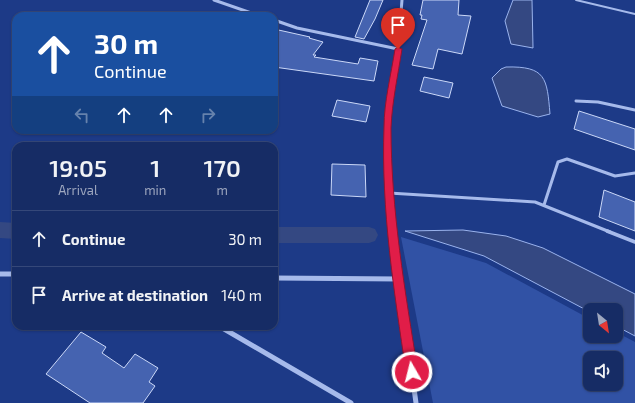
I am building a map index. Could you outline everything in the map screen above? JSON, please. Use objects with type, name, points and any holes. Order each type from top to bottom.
[{"type":"street","points":[[214,0],[248,12]]},
{"type":"street","points":[[402,0],[398,49],[388,126],[389,193],[394,247],[416,403]]},
{"type":"street","points":[[278,21],[298,28],[398,49]]},
{"type":"street","points":[[0,274],[12,274]]},
{"type":"street","points":[[278,278],[399,278]]},
{"type":"street","points":[[226,330],[351,403]]},
{"type":"lane","points":[[576,0],[635,14]]},
{"type":"lane","points":[[576,101],[598,102],[635,110]]},
{"type":"lane","points":[[544,206],[558,162],[567,159],[615,176],[635,173]]},
{"type":"lane","points":[[389,193],[535,202],[635,242]]},
{"type":"shaded area","points":[[513,0],[532,0],[533,48],[511,44],[505,21]]},
{"type":"shaded area","points":[[506,67],[529,69],[537,72],[542,77],[547,91],[550,114],[538,117],[502,106],[492,78],[501,69]]},
{"type":"shaded area","points":[[463,230],[506,236],[543,248],[635,294],[635,336],[623,330],[623,303],[583,303],[583,308],[484,256],[405,231]]},
{"type":"shaded area","points":[[401,237],[486,263],[583,315],[583,343],[623,343],[623,336],[635,342],[635,403],[433,403]]},
{"type":"building","points":[[370,0],[383,0],[364,39],[355,37]]},
{"type":"building","points":[[423,0],[459,0],[458,15],[471,16],[462,54],[438,49],[433,69],[412,65],[427,20],[421,19],[422,15],[420,15]]},
{"type":"building","points":[[278,30],[310,37],[309,38],[323,42],[313,55],[316,55],[314,57],[358,64],[360,58],[378,61],[374,81],[278,68]]},
{"type":"building","points":[[424,77],[453,83],[449,98],[420,91]]},
{"type":"building","points":[[337,100],[370,106],[366,122],[332,116]]},
{"type":"building","points":[[579,111],[635,129],[635,150],[574,129]]},
{"type":"building","points":[[332,164],[365,165],[366,197],[331,195]]},
{"type":"building","points":[[604,190],[635,202],[635,231],[599,217]]},
{"type":"building","points":[[81,332],[106,347],[102,353],[124,368],[135,354],[158,368],[149,382],[155,386],[143,403],[90,403],[46,374]]},
{"type":"waterway","points":[[0,230],[12,231]]},
{"type":"waterway","points":[[278,235],[369,235]]},
{"type":"route","points":[[398,49],[388,126],[389,186],[394,247],[412,372]]}]
